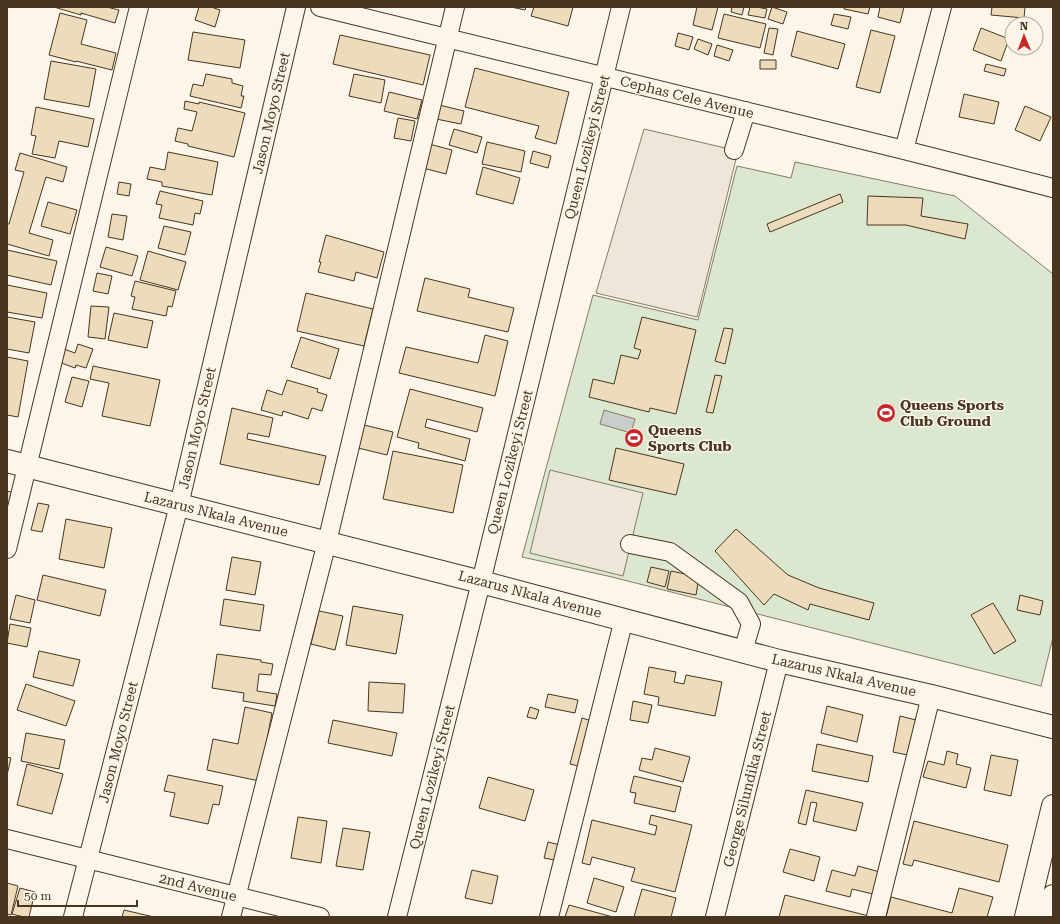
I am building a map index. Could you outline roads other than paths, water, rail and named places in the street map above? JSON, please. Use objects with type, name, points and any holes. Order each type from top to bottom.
[{"type":"main road","name":"Lazarus Nkala Avenue","points":[[7,461],[327,542],[779,661],[931,696],[1053,727]]},
{"type":"main road","points":[[1026,917],[1053,806]]},
{"type":"main road","points":[[1048,917],[1053,896]]},
{"type":"street","points":[[7,549],[139,7]]},
{"type":"street","name":"Jason Moyo Street","points":[[73,917],[179,505],[296,7]]},
{"type":"street","name":"Cephas Cele Avenue","points":[[320,7],[1053,188]]},
{"type":"street","points":[[231,917],[327,542],[455,7]]},
{"type":"street","name":"Queen Lozikeyi Street","points":[[397,917],[481,582],[621,7]]},
{"type":"street","points":[[904,150],[942,7]]},
{"type":"street","points":[[734,150],[746,111]]},
{"type":"street","points":[[630,544],[670,552],[739,602],[751,624],[743,651]]},
{"type":"street","points":[[549,917],[624,619]]},
{"type":"street","name":"George Silundika Street","points":[[715,917],[779,661]]},
{"type":"street","points":[[876,917],[931,696]]},
{"type":"street","name":"2nd Avenue","points":[[7,839],[320,917]]},
{"type":"place","name":"Queens Sports Club Ground","points":[[886,413]]},
{"type":"place","name":"Queens Sports Club","points":[[634,438]]}]
